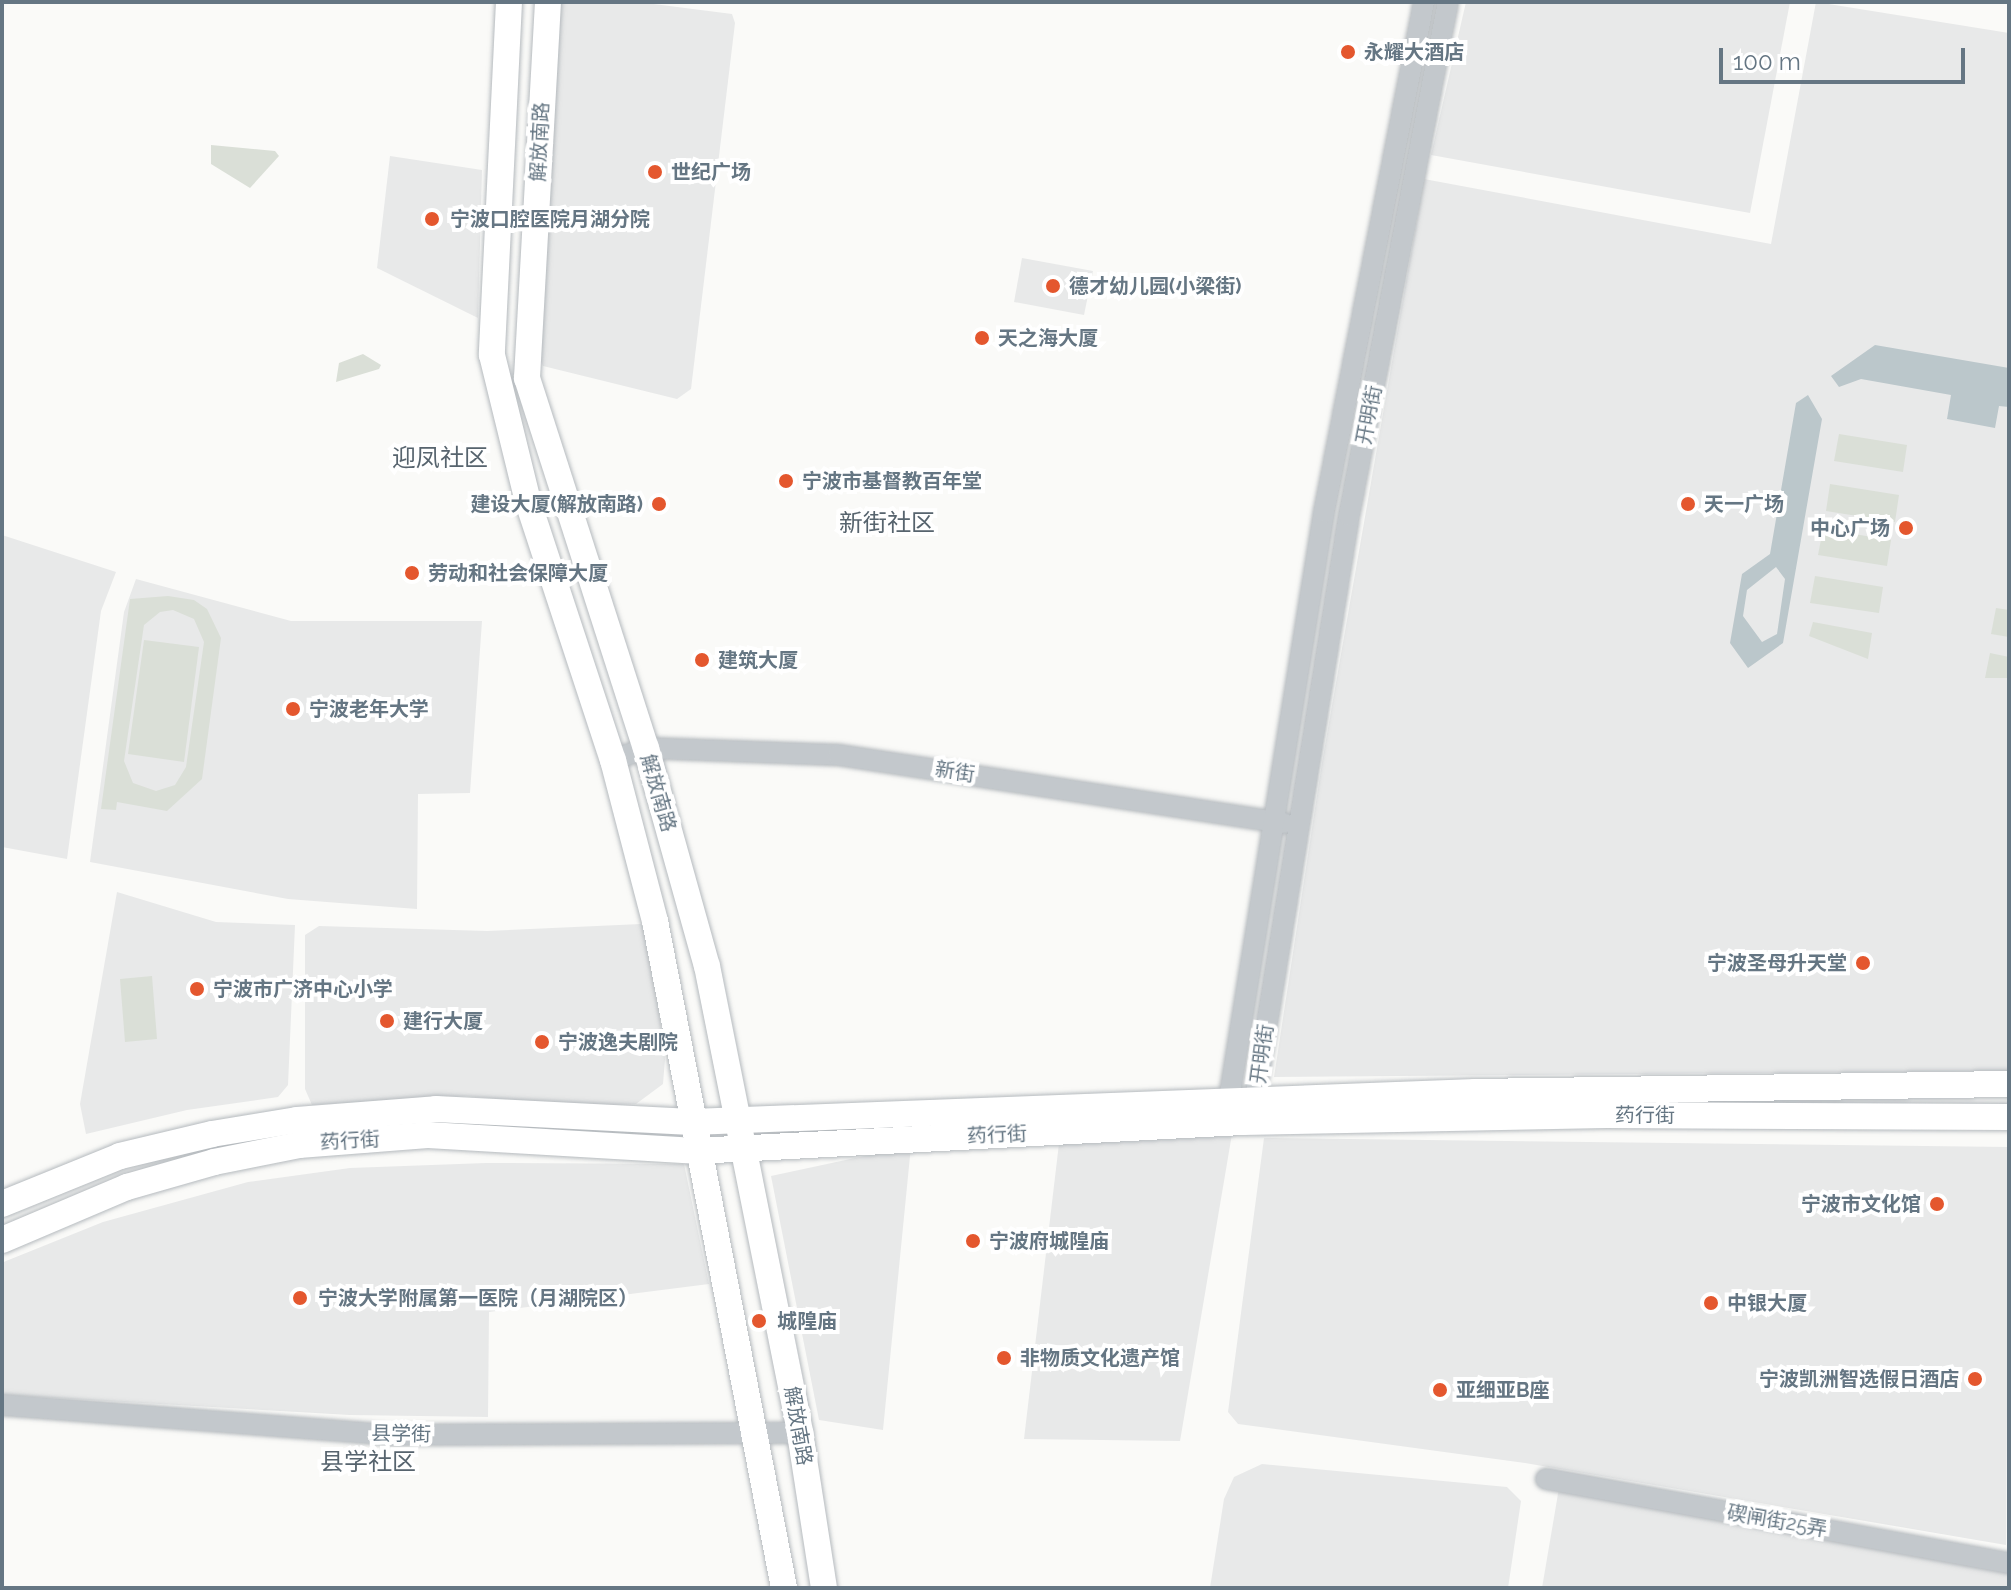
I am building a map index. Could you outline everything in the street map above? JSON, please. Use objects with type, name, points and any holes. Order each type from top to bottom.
[{"type":"main road","name":"解放南路","points":[[509,2],[492,355],[528,502],[613,760],[655,921],[696,1151],[757,1434],[784,1588]]},
{"type":"main road","name":"解放南路","points":[[548,2],[527,378],[646,748],[707,966],[800,1433],[824,1588]]},
{"type":"main road","name":"药行街","points":[[2,1240],[127,1187],[299,1145],[442,1135],[696,1151],[1235,1110],[1255,1098],[2009,1084]]},
{"type":"main road","name":"药行街","points":[[2,1204],[120,1156],[297,1120],[436,1109],[692,1122],[1235,1110],[2009,1117]]},
{"type":"street","name":"开明街","points":[[1235,1110],[1274,822],[1324,512],[1424,2]]},
{"type":"street","name":"开明街","points":[[1255,1098],[1296,825],[1448,2]]},
{"type":"street","name":"新街","points":[[613,760],[646,748],[838,755],[1296,825]]},
{"type":"street","name":"县学街","points":[[2,1405],[390,1435],[800,1433]]},
{"type":"street","name":"碶闸街25弄","points":[[1546,1479],[2009,1563]]},
{"type":"shaded area","points":[[559,2],[638,2],[732,14],[735,23],[691,389],[677,399],[543,366],[539,357]]},
{"type":"shaded area","points":[[1466,2],[1790,2],[1750,213],[1431,155]]},
{"type":"shaded area","name":"天一广场","points":[[1816,2],[2009,33],[2009,1071],[1274,1077],[1322,763],[1424,179],[1771,244]]},
{"type":"shaded area","points":[[211,145],[275,151],[279,156],[250,188],[211,164]]},
{"type":"shaded area","name":"宁波口腔医院月湖分院","points":[[390,156],[482,170],[478,318],[377,268]]},
{"type":"shaded area","name":"德才幼儿园(小梁街)","points":[[1022,258],[1093,271],[1084,315],[1014,302]]},
{"type":"shaded area","points":[[1875,345],[2009,368],[2009,407],[1999,406],[1995,428],[1947,419],[1951,395],[1861,379],[1839,387],[1831,376]]},
{"type":"shaded area","points":[[363,354],[381,365],[379,369],[336,382],[339,363]]},
{"type":"shaded area","points":[[1808,395],[1822,419],[1783,643],[1748,668],[1730,643],[1742,574],[1770,554],[1796,403]],"holes":[[[1776,567],[1785,579],[1777,634],[1762,642],[1743,616],[1747,590]]]},
{"type":"shaded area","points":[[1839,434],[1907,445],[1903,472],[1834,461]]},
{"type":"shaded area","points":[[1830,484],[1899,495],[1895,522],[1826,511]]},
{"type":"shaded area","points":[[1823,529],[1891,540],[1887,566],[1818,555]]},
{"type":"shaded area","points":[[2,535],[116,572],[101,611],[67,859],[2,847]]},
{"type":"shaded area","points":[[1815,576],[1883,587],[1879,613],[1810,603]]},
{"type":"shaded area","name":"宁波老年大学","points":[[136,579],[291,621],[482,621],[470,793],[418,794],[417,909],[288,899],[90,862],[124,612]]},
{"type":"shaded area","points":[[168,596],[194,600],[207,609],[221,638],[202,779],[167,811],[117,802],[116,810],[101,809],[130,599]],"holes":[[[173,610],[194,619],[204,642],[186,767],[175,785],[156,791],[133,783],[124,761],[144,625],[160,612]]]},
{"type":"shaded area","points":[[1996,608],[2009,610],[2009,637],[1991,634]]},
{"type":"shaded area","points":[[1813,622],[1872,633],[1868,659],[1809,636]]},
{"type":"shaded area","points":[[144,640],[199,647],[184,762],[128,754]]},
{"type":"shaded area","points":[[1990,653],[2009,657],[2009,678],[1985,678]]},
{"type":"shaded area","name":"宁波市广济中心小学","points":[[117,892],[216,922],[295,925],[288,1085],[278,1097],[187,1110],[86,1134],[80,1104]]},
{"type":"shaded area","points":[[641,924],[649,934],[665,1059],[663,1084],[636,1104],[586,1106],[466,1096],[312,1105],[305,1089],[305,935],[319,926],[487,931]]},
{"type":"shaded area","points":[[152,976],[157,1039],[125,1042],[120,979]]},
{"type":"shaded area","points":[[1233,1128],[1180,1441],[1024,1439],[1060,1135]]},
{"type":"shaded area","points":[[1264,1138],[2009,1147],[2006,1545],[1525,1463],[1238,1424],[1228,1412]]},
{"type":"shaded area","points":[[911,1146],[883,1430],[819,1420],[771,1176]]},
{"type":"shaded area","name":"宁波大学附属第一医院（月湖院区）","points":[[486,1163],[684,1164],[709,1284],[489,1312],[488,1417],[350,1415],[2,1395],[2,1263],[6,1261],[103,1222],[248,1182],[350,1168]]},
{"type":"shaded area","points":[[1262,1464],[1507,1487],[1521,1501],[1508,1588],[1210,1588],[1224,1499],[1234,1477]]},
{"type":"shaded area","points":[[1559,1488],[2009,1572],[2009,1588],[1542,1588]]},
{"type":"place","name":"永耀大酒店","points":[[1348,52]]},
{"type":"place","name":"世纪广场","points":[[655,172]]},
{"type":"place","name":"宁波口腔医院月湖分院","points":[[432,219]]},
{"type":"place","name":"德才幼儿园(小梁街)","points":[[1053,286]]},
{"type":"place","name":"天之海大厦","points":[[982,338]]},
{"type":"place","name":"宁波市基督教百年堂","points":[[786,481]]},
{"type":"place","name":"建设大厦(解放南路)","points":[[659,504]]},
{"type":"place","name":"天一广场","points":[[1688,504]]},
{"type":"place","name":"中心广场","points":[[1906,528]]},
{"type":"place","name":"劳动和社会保障大厦","points":[[412,573]]},
{"type":"place","name":"建筑大厦","points":[[702,660]]},
{"type":"place","name":"宁波老年大学","points":[[293,709]]},
{"type":"place","name":"宁波圣母升天堂","points":[[1863,963]]},
{"type":"place","name":"宁波市广济中心小学","points":[[197,989]]},
{"type":"place","name":"建行大厦","points":[[387,1021]]},
{"type":"place","name":"宁波逸夫剧院","points":[[542,1042]]},
{"type":"place","name":"宁波市文化馆","points":[[1937,1204]]},
{"type":"place","name":"宁波府城隍庙","points":[[973,1241]]},
{"type":"place","name":"宁波大学附属第一医院（月湖院区）","points":[[300,1298]]},
{"type":"place","name":"中银大厦","points":[[1711,1303]]},
{"type":"place","name":"城隍庙","points":[[759,1321]]},
{"type":"place","name":"非物质文化遗产馆","points":[[1004,1358]]},
{"type":"place","name":"宁波凯洲智选假日酒店","points":[[1975,1379]]},
{"type":"place","name":"亚细亚B座","points":[[1440,1390]]},
{"type":"district","name":"迎凤社区","points":[[440,458]]},
{"type":"district","name":"新街社区","points":[[887,523]]},
{"type":"district","name":"县学社区","points":[[368,1462]]}]
